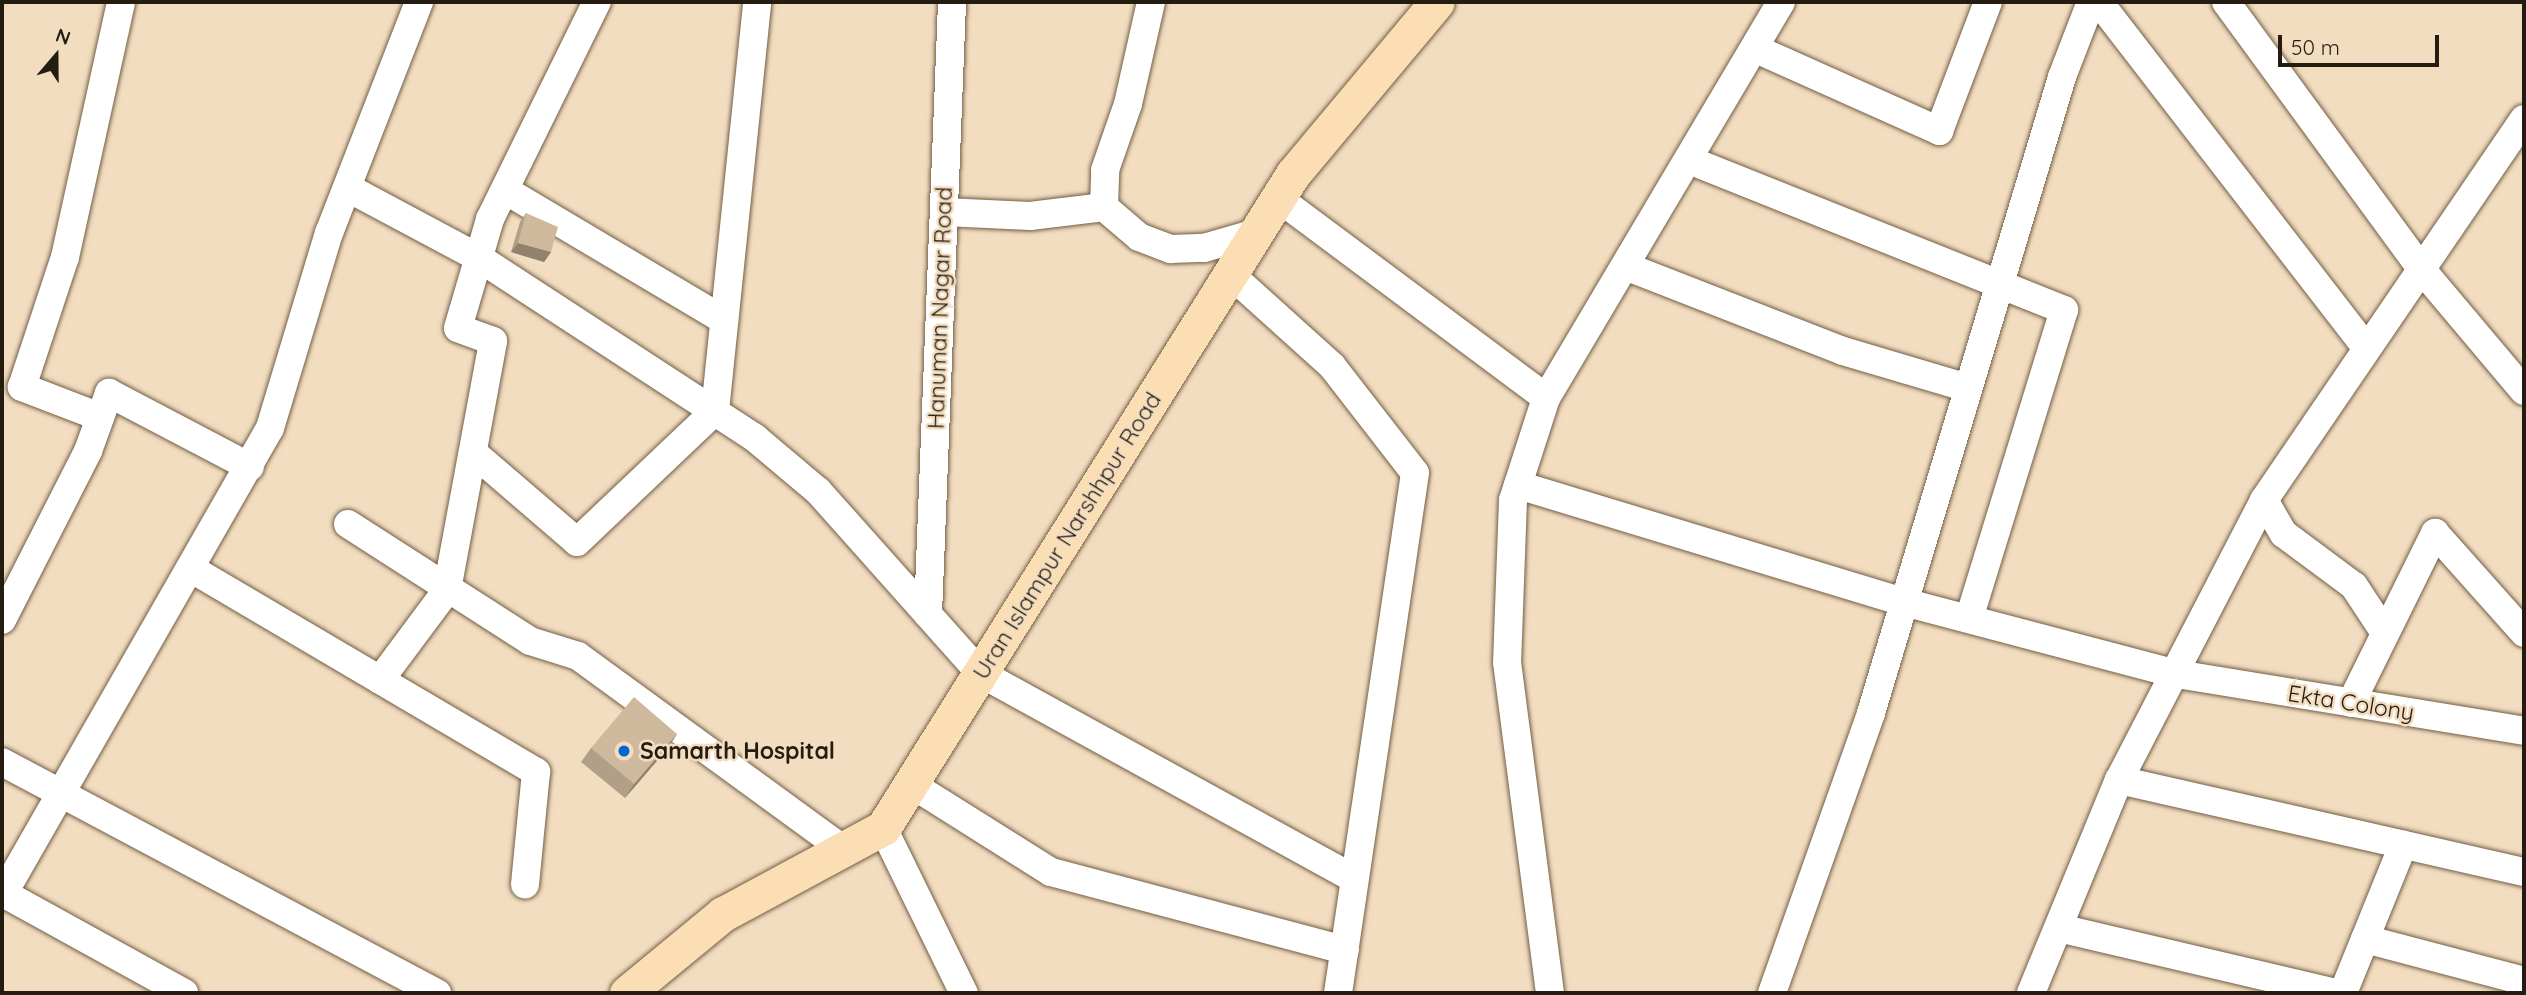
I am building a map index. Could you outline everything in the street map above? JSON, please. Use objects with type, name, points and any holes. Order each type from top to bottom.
[{"type":"main road","name":"Uran Islampur Narshhpur Road","points":[[627,993],[723,914],[883,828],[1278,198],[1437,2]]},
{"type":"street","points":[[100,417],[22,387],[65,257],[121,2]]},
{"type":"street","points":[[184,993],[3,895],[57,793],[250,467],[270,428],[348,188],[419,2]]},
{"type":"street","points":[[380,680],[447,590],[476,455],[493,341],[458,328],[479,258],[505,190],[597,2]]},
{"type":"street","points":[[476,455],[577,542],[715,411],[757,2]]},
{"type":"street","name":"Hanuman Nagar Road","points":[[928,614],[952,2]]},
{"type":"street","points":[[1104,207],[1105,170],[1128,104],[1151,2]]},
{"type":"street","points":[[1550,993],[1507,663],[1507,570],[1518,485],[1546,398],[1756,49],[1781,2]]},
{"type":"street","points":[[1756,49],[1940,131],[1989,2]]},
{"type":"street","points":[[1772,993],[1904,602],[1999,284],[2091,2]]},
{"type":"street","points":[[2099,2],[2365,347]]},
{"type":"street","points":[[2226,2],[2423,270],[2524,391]]},
{"type":"street","points":[[2031,993],[2119,779],[2177,674],[2264,500],[2365,347],[2423,270],[2524,120]]},
{"type":"street","points":[[1689,160],[2064,310],[1969,618]]},
{"type":"street","points":[[348,188],[479,258],[715,411],[818,491],[981,673],[1351,877]]},
{"type":"street","points":[[505,190],[724,320]]},
{"type":"street","points":[[1278,198],[1546,398]]},
{"type":"street","points":[[944,212],[1030,216],[1104,207],[1139,237],[1171,249],[1204,248],[1256,233]]},
{"type":"street","points":[[1625,266],[1843,351],[1968,388]]},
{"type":"street","points":[[1230,274],[1332,366],[1415,473],[1395,632],[1351,877],[1345,950],[1338,993]]},
{"type":"street","points":[[2,620],[109,393],[250,467]]},
{"type":"street","name":"Ekta Colony","points":[[1518,485],[1904,602],[2177,674],[2524,731]]},
{"type":"street","points":[[2264,500],[2284,534],[2354,586],[2385,633]]},
{"type":"street","points":[[348,524],[530,641],[578,656],[843,849]]},
{"type":"street","points":[[2351,703],[2435,533],[2524,632]]},
{"type":"street","points":[[190,568],[536,772],[525,884]]},
{"type":"street","points":[[2,762],[436,993]]},
{"type":"street","points":[[2119,779],[2524,872]]},
{"type":"street","points":[[911,784],[1051,872],[1345,950]]},
{"type":"street","points":[[883,828],[964,993]]},
{"type":"street","points":[[2343,993],[2403,845]]},
{"type":"street","points":[[2059,928],[2336,993]]},
{"type":"street","points":[[2365,939],[2524,981]]},
{"type":"building","points":[[526,213],[558,227],[551,252],[518,243]]},
{"type":"building","points":[[634,697],[677,734],[634,784],[591,748]]},
{"type":"place","name":"Samarth Hospital","points":[[624,751]]}]
